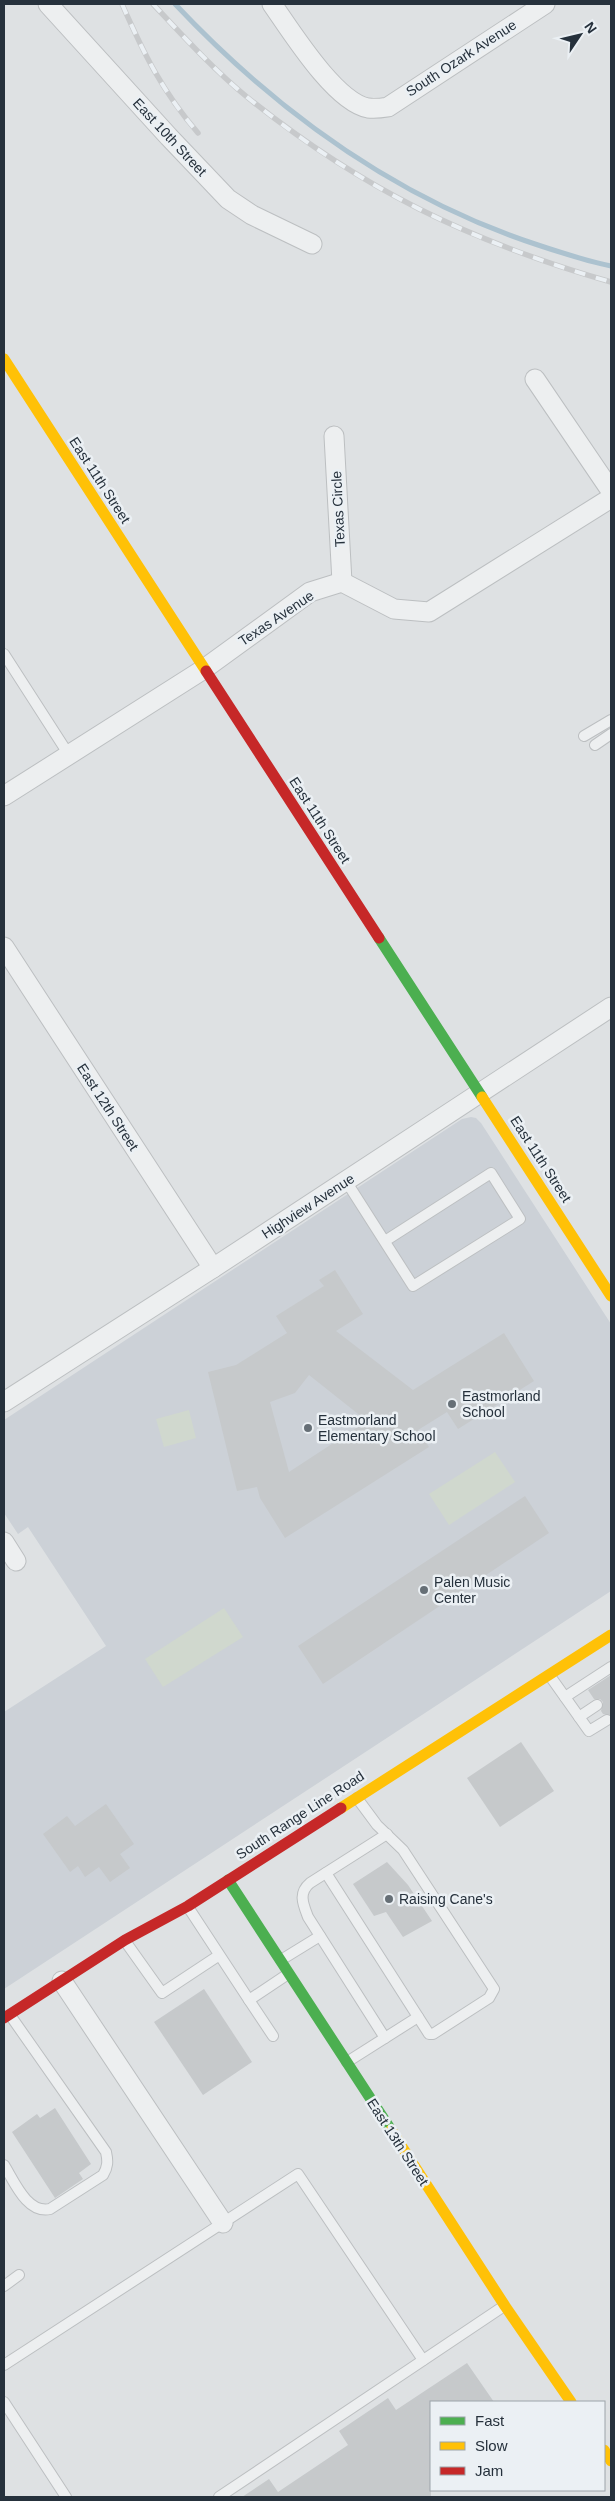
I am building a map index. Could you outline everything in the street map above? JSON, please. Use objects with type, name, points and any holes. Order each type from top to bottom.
[{"type":"street","name":"East 10th Street","points":[[48,4],[228,199],[252,215],[312,244]]},
{"type":"street","name":"South Ozark Avenue","points":[[272,4],[313,64],[343,93],[367,108],[388,107],[545,4]]},
{"type":"street","name":"East 11th Street","points":[[4,359],[611,1296]]},
{"type":"street","points":[[535,380],[611,491]]},
{"type":"street","name":"Texas Circle","points":[[334,436],[342,582]]},
{"type":"street","points":[[342,582],[394,609],[429,612],[611,498]]},
{"type":"street","name":"Texas Avenue","points":[[4,796],[204,669],[310,592],[342,582]]},
{"type":"street","name":"East 12th Street","points":[[4,947],[213,1268]]},
{"type":"street","name":"Highview Avenue","points":[[4,1402],[213,1268],[611,1007]]},
{"type":"street","points":[[4,1542],[16,1561]]},
{"type":"street","name":"South Range Line Road","points":[[7,2016],[125,1940],[188,1906],[611,1635]]},
{"type":"street","name":"East 13th Street","points":[[228,1880],[504,2306],[570,2401]]},
{"type":"street","points":[[62,1981],[223,2223]]},
{"type":"lane","points":[[4,654],[68,755]]},
{"type":"lane","points":[[584,736],[611,720]]},
{"type":"lane","points":[[595,745],[611,734]]},
{"type":"lane","points":[[346,1181],[413,1286],[520,1219],[492,1174],[385,1241]]},
{"type":"lane","points":[[565,1697],[611,1667]]},
{"type":"lane","points":[[549,1674],[589,1732],[607,1720]]},
{"type":"lane","points":[[579,1717],[597,1705]]},
{"type":"lane","points":[[326,1873],[429,2034],[433,2034],[489,1998],[494,1989],[403,1850],[371,1819],[356,1797]]},
{"type":"lane","points":[[385,2038],[308,1917],[302,1895],[306,1887],[387,1834]]},
{"type":"lane","points":[[188,1906],[218,1956],[273,2036]]},
{"type":"lane","points":[[280,1961],[320,1936]]},
{"type":"lane","points":[[125,1940],[162,1993],[218,1956]]},
{"type":"lane","points":[[249,2000],[288,1973]]},
{"type":"lane","points":[[4,2164],[28,2202],[36,2208],[50,2210],[103,2175],[107,2168],[108,2159],[106,2152],[7,2016]]},
{"type":"lane","points":[[346,2062],[418,2017]]},
{"type":"lane","points":[[4,2365],[298,2174],[423,2360]]},
{"type":"lane","points":[[4,2286],[19,2275]]},
{"type":"lane","points":[[219,2497],[504,2306]]},
{"type":"lane","points":[[4,2402],[66,2497]]},
{"type":"shaded area","name":"Eastmorland Elementary School","points":[[476,1118],[481,1123],[611,1324],[611,1591],[4,1989],[4,1712],[106,1646],[28,1527],[18,1534],[4,1513],[4,1420],[462,1119]]},
{"type":"shaded area","points":[[189,1410],[196,1438],[164,1447],[156,1419]]},
{"type":"shaded area","points":[[495,1452],[515,1482],[449,1525],[429,1494]]},
{"type":"shaded area","points":[[224,1608],[243,1637],[163,1687],[145,1659]]},
{"type":"building","name":"Eastmorland School","points":[[335,1270],[363,1314],[336,1331],[413,1390],[504,1333],[534,1381],[458,1429],[447,1412],[418,1430],[429,1447],[285,1538],[260,1498],[257,1487],[237,1491],[208,1372],[236,1365],[287,1333],[276,1316],[324,1286],[319,1280]],"holes":[[[309,1375],[367,1421],[289,1472],[270,1402],[295,1393]]]},
{"type":"building","name":"Palen Music Center","points":[[525,1496],[549,1533],[323,1684],[298,1646]]},
{"type":"building","points":[[611,1675],[611,1715],[603,1714],[601,1711],[603,1702],[600,1699],[594,1699],[588,1690]]},
{"type":"building","points":[[521,1742],[554,1791],[500,1827],[467,1778]]},
{"type":"building","points":[[106,1804],[134,1844],[120,1854],[130,1868],[110,1882],[99,1867],[85,1877],[78,1866],[70,1872],[43,1834],[67,1816],[75,1826]]},
{"type":"building","name":"Raising Cane's","points":[[387,1862],[408,1885],[432,1921],[403,1937],[386,1912],[374,1916],[353,1884]]},
{"type":"building","points":[[204,1989],[252,2062],[203,2095],[154,2022]]},
{"type":"building","points":[[55,2108],[91,2164],[79,2173],[83,2179],[55,2198],[12,2132],[37,2114],[40,2118]]},
{"type":"building","points":[[467,2363],[493,2401],[430,2401],[431,2497],[242,2497],[269,2479],[278,2492],[348,2445],[339,2431],[388,2398],[396,2410]]},
{"type":"waterway","points":[[175,4],[254,80],[297,115],[388,177],[436,203],[486,226],[556,251],[611,266]]},
{"type":"railway","points":[[122,4],[155,72],[174,102],[198,133]]},
{"type":"railway","points":[[153,4],[210,64],[234,86],[290,130],[332,159],[419,209],[464,230],[511,249],[611,282]]},
{"type":"traffic: fast","points":[[379,938],[482,1097]]},
{"type":"traffic: fast","points":[[228,1880],[391,2130]]},
{"type":"traffic: slow","points":[[4,359],[206,671]]},
{"type":"traffic: slow","points":[[482,1097],[611,1296]]},
{"type":"traffic: slow","points":[[341,1808],[611,1635]]},
{"type":"traffic: slow","points":[[391,2130],[505,2306],[570,2401]]},
{"type":"traffic: slow","points":[[605,2452],[611,2461]]},
{"type":"traffic: jam","points":[[206,671],[379,938]]},
{"type":"traffic: jam","points":[[4,2018],[125,1940],[188,1906],[341,1808]]},
{"type":"place","name":"Eastmorland School","points":[[452,1404]]},
{"type":"place","name":"Eastmorland Elementary School","points":[[308,1428]]},
{"type":"place","name":"Palen Music Center","points":[[424,1590]]},
{"type":"place","name":"Raising Cane's","points":[[389,1899]]}]
